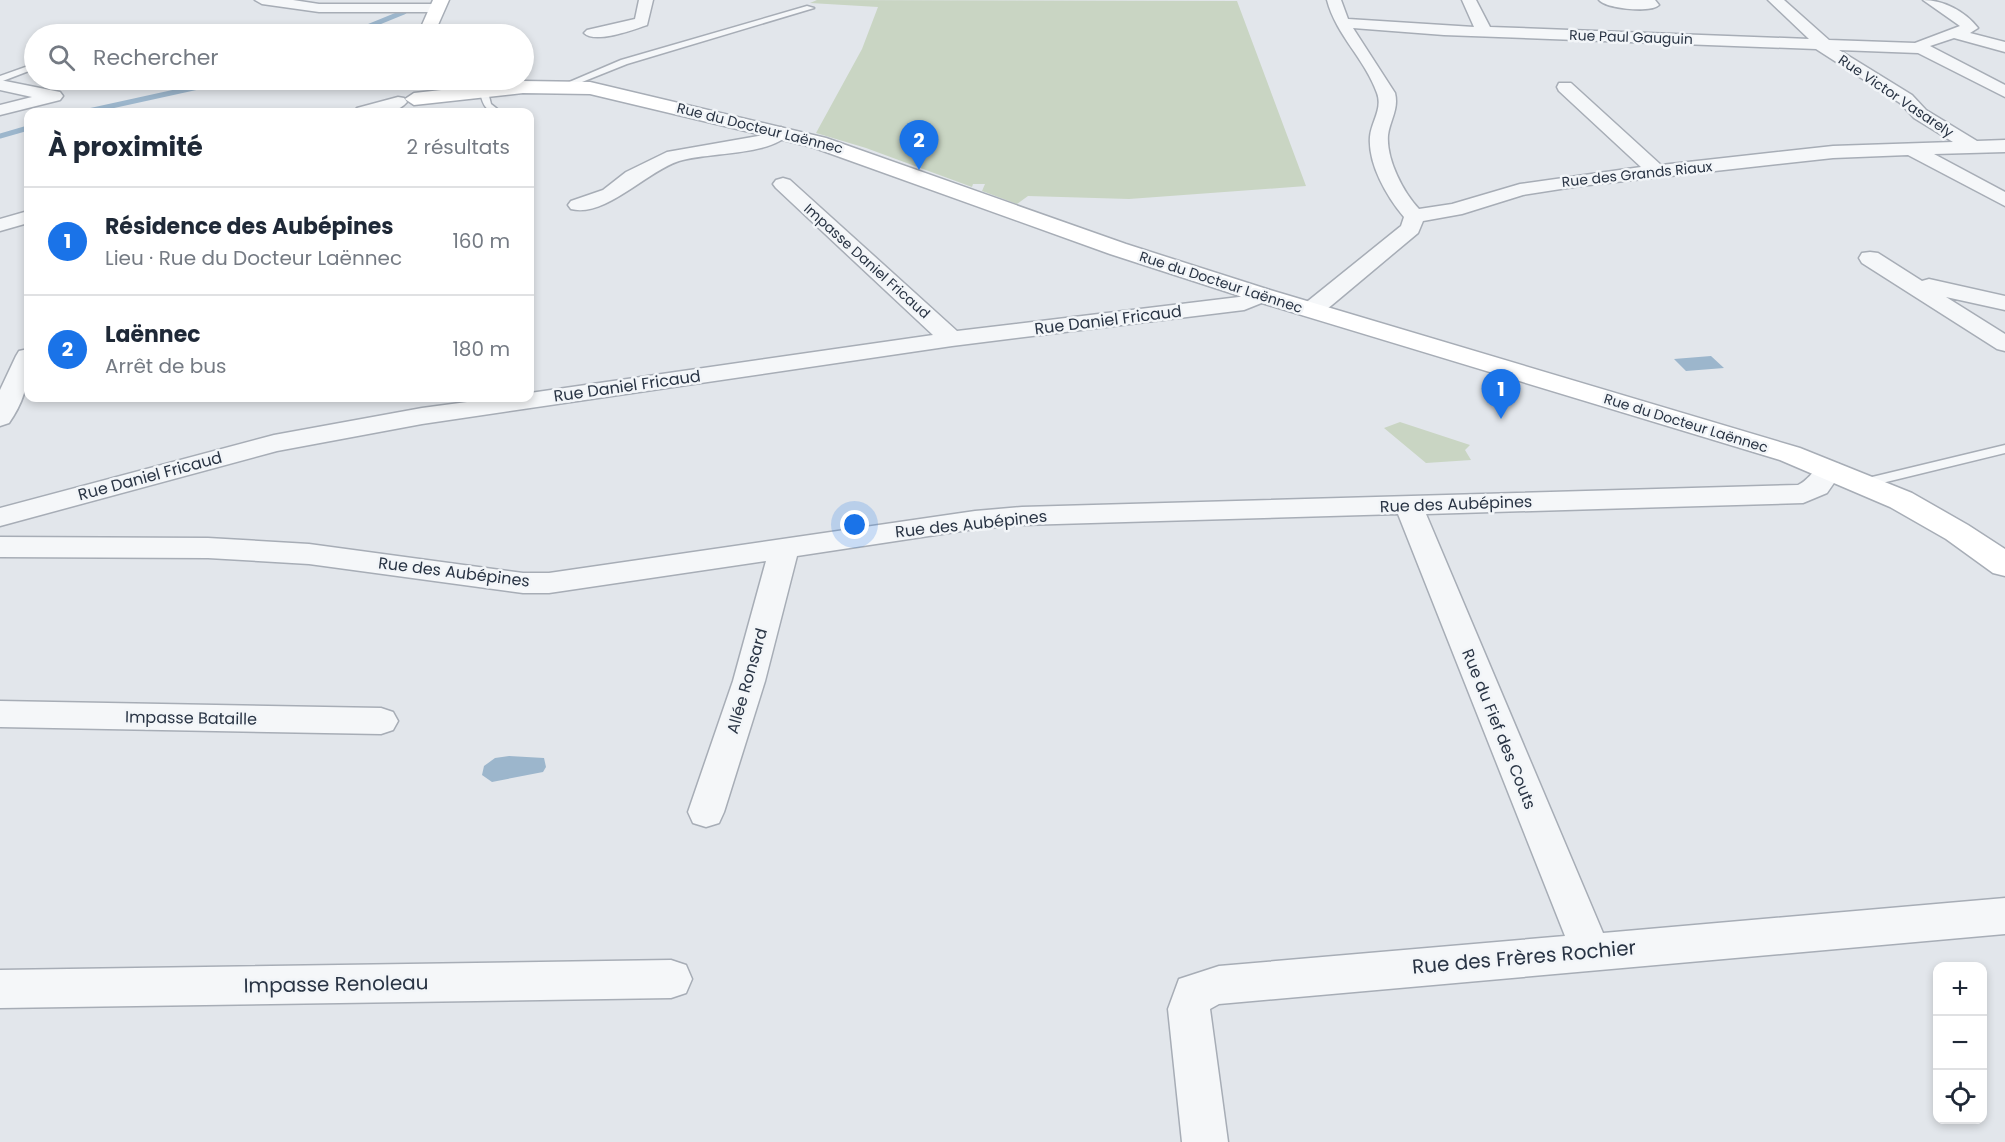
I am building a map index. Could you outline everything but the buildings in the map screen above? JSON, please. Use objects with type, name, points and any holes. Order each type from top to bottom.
[{"type":"street","points":[[262,0],[320,8],[439,4],[430,24]]},
{"type":"street","points":[[592,33],[617,30],[642,22],[646,0]]},
{"type":"street","points":[[1311,310],[1372,262],[1383,248],[1411,229],[1414,216],[1404,208],[1380,149],[1379,134],[1388,115],[1385,91],[1342,22],[1334,0]]},
{"type":"street","points":[[1469,0],[1484,31]]},
{"type":"street","points":[[1606,0],[1613,3],[1650,3],[1681,38]]},
{"type":"street","name":"Rue Victor Vasarely","points":[[1775,0],[1821,44],[1906,99],[1920,114],[1973,147]]},
{"type":"street","points":[[1930,0],[1970,26],[1955,34],[1922,44],[1921,48],[2005,92]]},
{"type":"street","name":"Rue Paul Gauguin","points":[[1342,22],[1484,31],[1921,48]]},
{"type":"street","points":[[1955,34],[2005,46]]},
{"type":"street","points":[[0,85],[24,90]]},
{"type":"street","name":"Rue du Docteur Laënnec","points":[[534,88],[564,86],[615,92],[781,132],[852,152],[1118,249],[1261,295],[1790,454],[1871,485],[1957,532],[2005,565]]},
{"type":"street","points":[[1565,87],[1657,172]]},
{"type":"street","points":[[0,110],[54,96],[25,90]]},
{"type":"street","name":"Rue du Docteur Laënnec","points":[[405,94],[511,90]]},
{"type":"street","points":[[372,108],[405,94]]},
{"type":"street","points":[[578,205],[610,194],[633,176],[674,156],[769,140],[781,132]]},
{"type":"street","name":"Rue des Grands Riaux","points":[[1414,216],[1455,210],[1520,190],[1554,183],[1833,152],[2005,146]]},
{"type":"street","points":[[1911,149],[2005,200]]},
{"type":"street","name":"Impasse Daniel Fricaud","points":[[783,184],[952,339]]},
{"type":"street","points":[[1870,258],[2005,344]]},
{"type":"street","points":[[1908,282],[2005,303]]},
{"type":"street","name":"Rue Daniel Fricaud","points":[[534,400],[952,339],[1244,303],[1261,295]]},
{"type":"street","points":[[0,418],[8,383],[24,361]]},
{"type":"street","name":"Rue Daniel Fricaud","points":[[0,517],[294,439],[519,402]]},
{"type":"street","name":"Rue des Aubépines","points":[[0,547],[208,548],[298,553],[523,583],[549,583],[975,520],[1022,516],[1803,494],[1817,487],[1829,470]]},
{"type":"street","name":"Rue du Fief des Couts","points":[[1409,506],[1591,951]]},
{"type":"street","name":"Allée Ronsard","points":[[706,812],[749,681],[784,548]]},
{"type":"street","name":"Impasse Bataille","points":[[0,714],[381,721]]},
{"type":"street","name":"Rue des Frères Rochier","points":[[1205,1142],[1189,1009],[1194,993],[1219,985],[1294,976],[2005,916]]},
{"type":"street","name":"Impasse Renoleau","points":[[0,989],[671,979]]},
{"type":"lane","points":[[564,86],[624,62],[810,8]]},
{"type":"lane","points":[[0,80],[24,70]]},
{"type":"lane","points":[[484,92],[487,105],[491,108]]},
{"type":"lane","points":[[1871,485],[1877,480],[2005,450]]},
{"type":"green space","points":[[817,0],[1237,1],[1306,186],[1129,199],[1028,196],[1017,204],[982,191],[985,184],[973,184],[972,187],[866,148],[816,133],[862,49],[878,7],[810,3]]},
{"type":"green space","points":[[1400,422],[1470,445],[1465,450],[1471,460],[1426,463],[1384,428]]},
{"type":"water","points":[[1711,356],[1724,368],[1686,371],[1674,359]]},
{"type":"water","points":[[509,756],[544,758],[546,767],[543,772],[492,782],[482,775],[484,766],[495,758]]},
{"type":"waterway","points":[[375,24],[404,12]]},
{"type":"waterway","points":[[102,108],[184,90]]},
{"type":"waterway","points":[[0,136],[24,129]]},
{"type":"place","name":"Laënnec","points":[[919,170]]},
{"type":"place","name":"Résidence des Aubépines","points":[[1501,419]]}]
